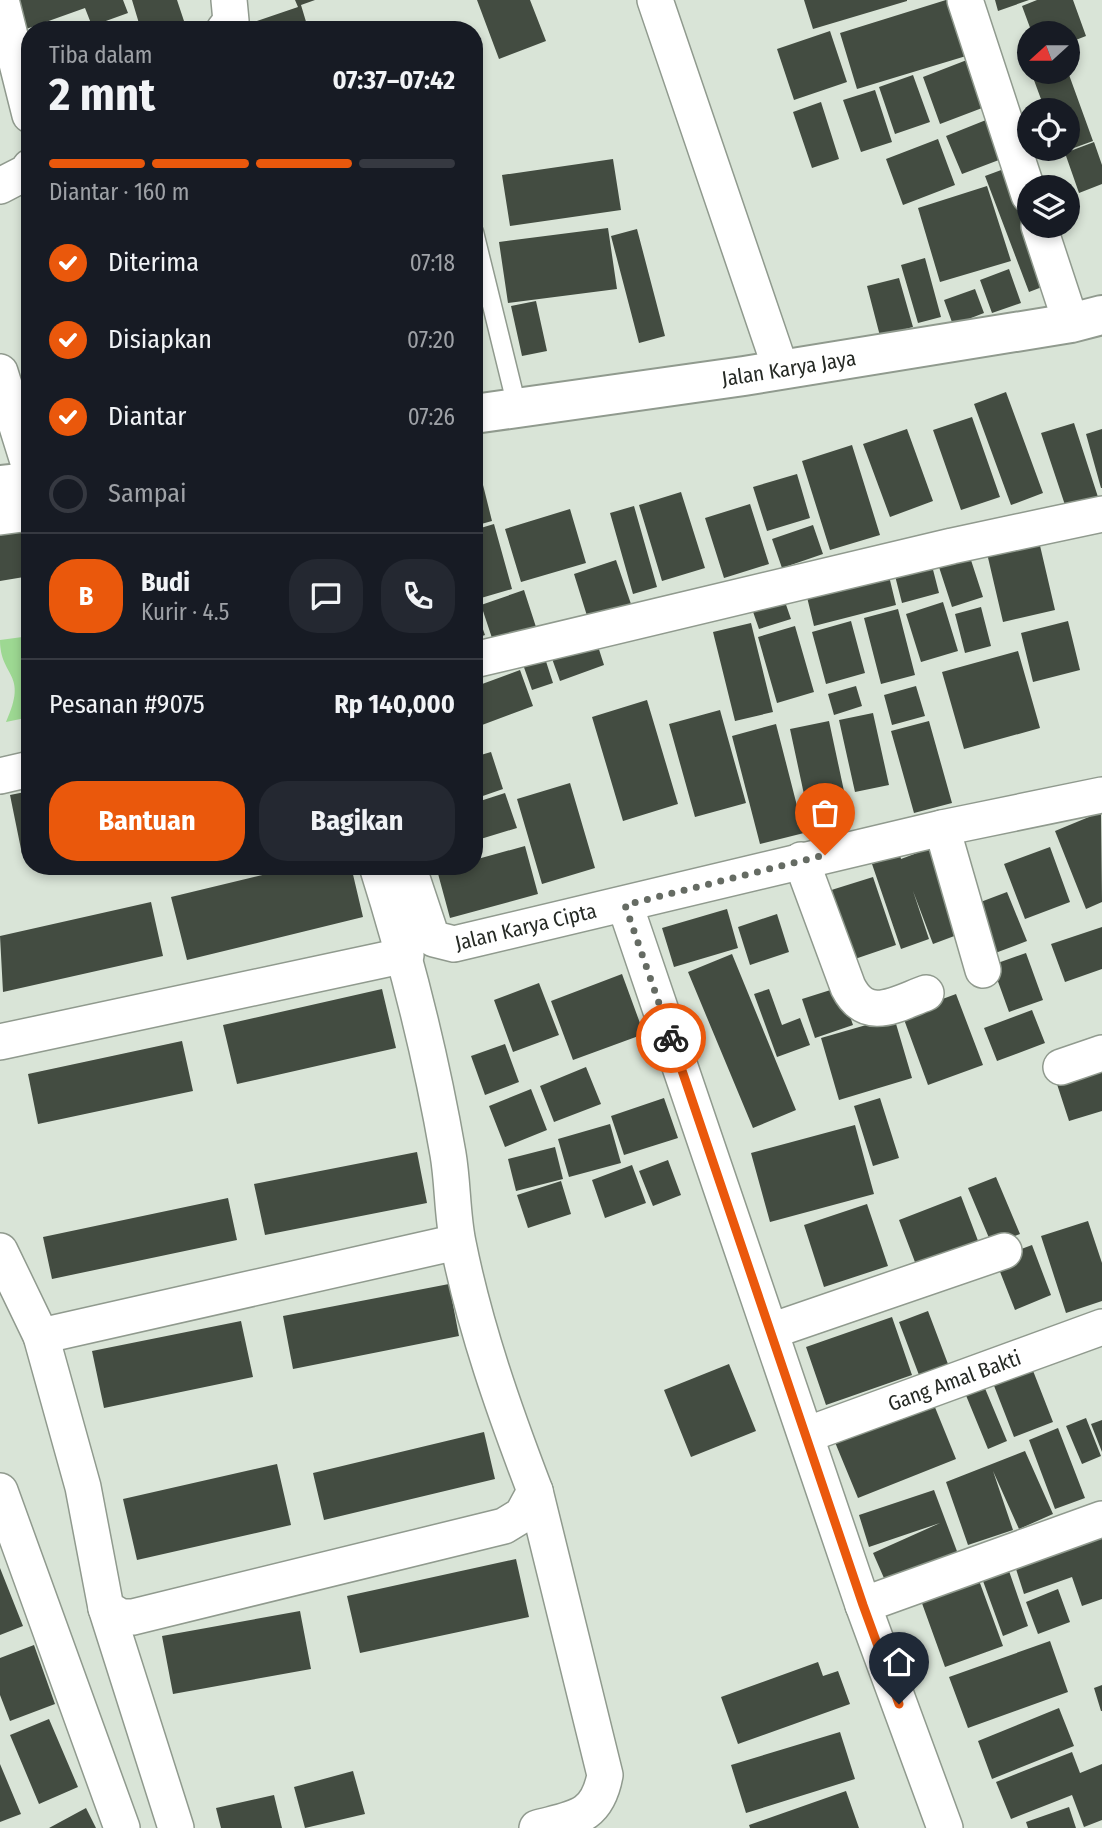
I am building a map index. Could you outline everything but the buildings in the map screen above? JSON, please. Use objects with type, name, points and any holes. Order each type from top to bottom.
[{"type":"main road","name":"Jalan Karya Jaya","points":[[483,413],[781,370],[1087,319]]},
{"type":"main road","points":[[0,485],[21,483]]},
{"type":"street","points":[[1,0],[21,79]]},
{"type":"street","points":[[229,0],[232,21]]},
{"type":"street","points":[[655,0],[781,370]]},
{"type":"street","points":[[965,0],[1022,175]]},
{"type":"street","points":[[0,187],[21,175]]},
{"type":"street","points":[[1045,238],[1087,319]]},
{"type":"street","points":[[0,372],[21,439]]},
{"type":"street","points":[[0,517],[21,514]]},
{"type":"street","points":[[483,658],[951,546],[1102,514]]},
{"type":"street","points":[[0,776],[21,771]]},
{"type":"street","name":"Jalan Karya Cipta","points":[[411,875],[434,939],[454,944],[625,905],[801,860],[1102,795]]},
{"type":"street","points":[[942,828],[983,970]]},
{"type":"street","points":[[801,860],[848,988],[856,1001],[870,1009],[883,1008],[926,993]]},
{"type":"street","points":[[380,875],[405,955],[435,1081],[449,1158],[457,1242],[497,1393],[535,1491],[605,1774],[601,1794],[592,1809],[579,1817],[537,1828]]},
{"type":"street","points":[[625,905],[863,1605],[945,1828]]},
{"type":"street","points":[[0,1042],[405,955]]},
{"type":"street","points":[[1061,1067],[1102,1053]]},
{"type":"street","points":[[41,1336],[457,1242]]},
{"type":"street","points":[[0,1251],[41,1336],[83,1487],[106,1608],[176,1828]]},
{"type":"street","points":[[771,1331],[1004,1251]]},
{"type":"street","name":"Gang Amal Bakti","points":[[806,1435],[1102,1328]]},
{"type":"street","points":[[0,1491],[122,1828]]},
{"type":"street","points":[[106,1608],[121,1616],[133,1617],[504,1526],[522,1515],[535,1491]]},
{"type":"street","points":[[863,1605],[1102,1519]]},
{"type":"lane","points":[[483,269],[517,407]]},
{"type":"shaded area","points":[[21,637],[21,719],[6,722],[15,693],[12,676],[1,652],[0,640]]},
{"type":"way so far","points":[[671,1038],[625,905],[825,855]]},
{"type":"route","points":[[671,1038],[899,1704]]}]
